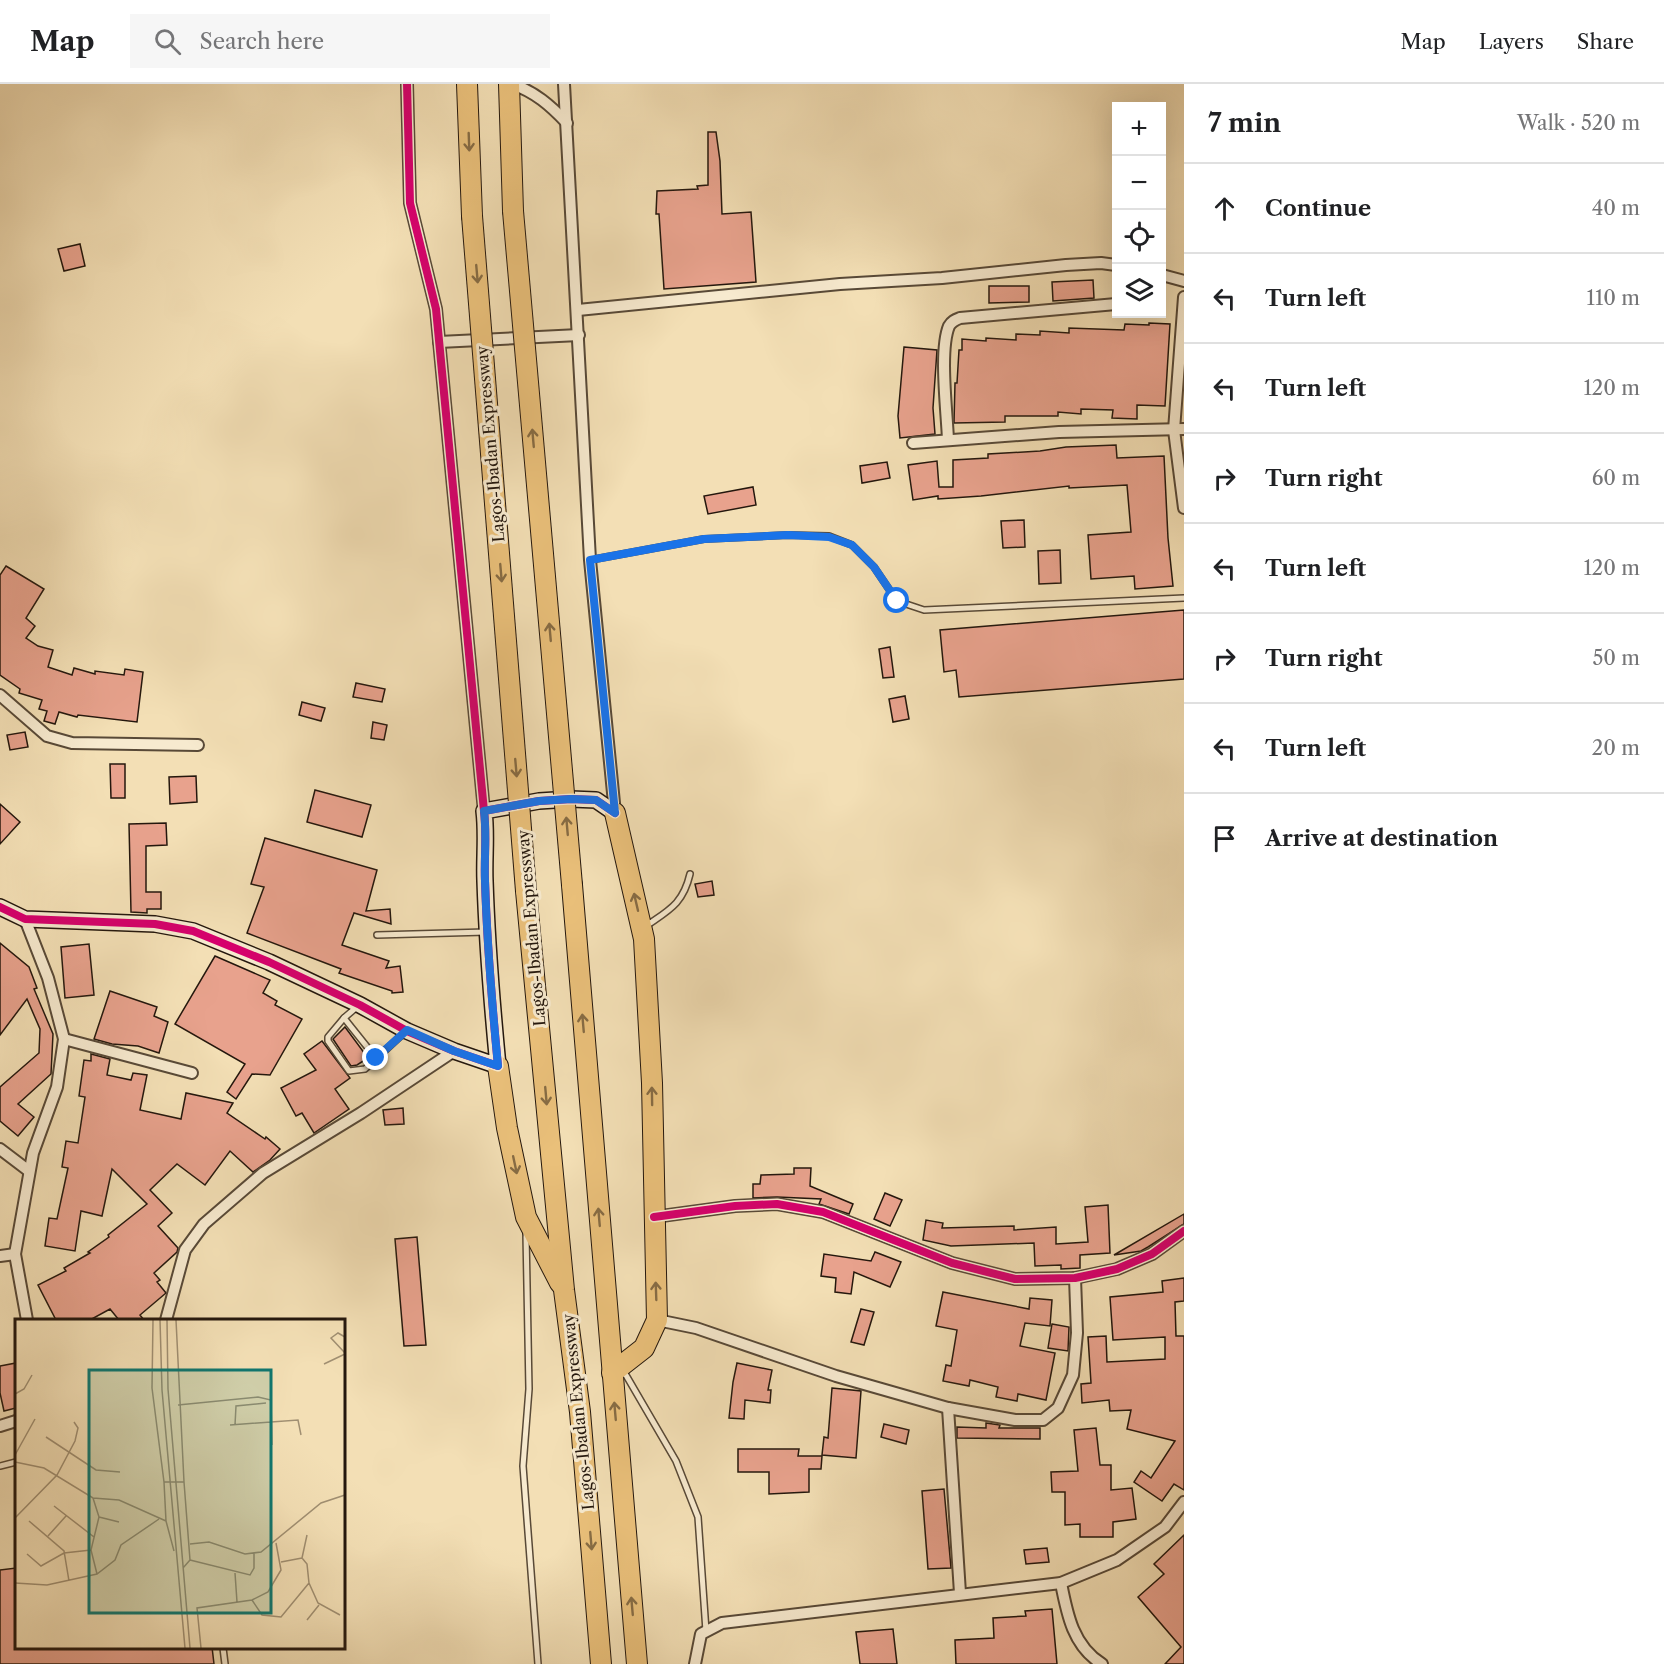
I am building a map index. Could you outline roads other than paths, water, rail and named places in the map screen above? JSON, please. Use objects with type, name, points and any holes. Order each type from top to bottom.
[{"type":"highway","name":"Lagos-Ibadan Expressway","points":[[467,84],[472,216],[526,891],[564,1290],[580,1412],[601,1664]]},
{"type":"highway","points":[[511,84],[513,210],[616,1369],[637,1664]]},
{"type":"highway","points":[[615,813],[644,939],[652,1083],[657,1320],[644,1348],[616,1369]]},
{"type":"highway","points":[[498,1066],[507,1128],[526,1217],[564,1290]]},
{"type":"street","points":[[0,907],[25,919],[155,924],[193,931],[269,962],[454,1051],[498,1066],[491,1000],[485,877],[487,834],[436,309],[411,212],[407,84]]},
{"type":"street","points":[[511,84],[529,90],[550,105],[567,123]]},
{"type":"street","points":[[564,84],[590,560],[615,813]]},
{"type":"street","points":[[578,310],[840,284],[942,278],[1065,265],[1112,264]]},
{"type":"street","points":[[1166,276],[1184,281]]},
{"type":"street","points":[[1184,297],[1179,429],[1184,508]]},
{"type":"street","points":[[948,440],[945,356],[948,328],[952,322],[960,318],[1112,304]]},
{"type":"street","points":[[439,342],[579,335]]},
{"type":"street","points":[[913,443],[1059,432],[1179,429]]},
{"type":"street","points":[[0,695],[47,736],[63,741],[198,745]]},
{"type":"street","points":[[484,811],[539,801],[571,799],[596,800],[615,813]]},
{"type":"street","points":[[25,919],[48,978],[64,1039],[57,1087],[33,1153],[15,1254],[27,1319]]},
{"type":"street","points":[[64,1039],[192,1073]]},
{"type":"street","points":[[166,1319],[185,1250],[204,1224],[263,1173],[361,1113],[454,1051]]},
{"type":"street","points":[[0,1149],[29,1171]]},
{"type":"street","points":[[654,1217],[735,1206],[777,1204],[823,1212],[952,1263],[1015,1279],[1075,1278],[1117,1269],[1152,1254],[1184,1231]]},
{"type":"street","points":[[0,1256],[15,1254]]},
{"type":"street","points":[[657,1320],[696,1328],[836,1376],[948,1408],[1015,1420],[1043,1420],[1058,1408],[1073,1375],[1077,1333],[1075,1278]]},
{"type":"street","points":[[948,1408],[960,1593]]},
{"type":"street","points":[[0,1426],[15,1421]]},
{"type":"street","points":[[695,1664],[701,1634],[722,1623],[960,1593],[1061,1583],[1117,1560],[1165,1527],[1184,1502]]},
{"type":"street","points":[[1061,1583],[1074,1634],[1094,1659],[1102,1664]]},
{"type":"lane","points":[[590,560],[704,539],[788,535],[829,537],[852,545],[874,567],[897,601],[924,610],[1184,598]]},
{"type":"lane","points":[[642,929],[671,909],[682,898],[690,874]]},
{"type":"lane","points":[[376,935],[488,932]]},
{"type":"lane","points":[[360,1005],[328,1034],[328,1041],[350,1071],[362,1070],[407,1030]]},
{"type":"lane","points":[[344,1018],[376,1058]]},
{"type":"lane","points":[[526,1217],[529,1389],[523,1466],[538,1664]]},
{"type":"lane","points":[[616,1369],[676,1461],[698,1517],[706,1631]]},
{"type":"lane","points":[[0,1466],[15,1462]]},
{"type":"lane","points":[[223,1649],[225,1664]]}]
